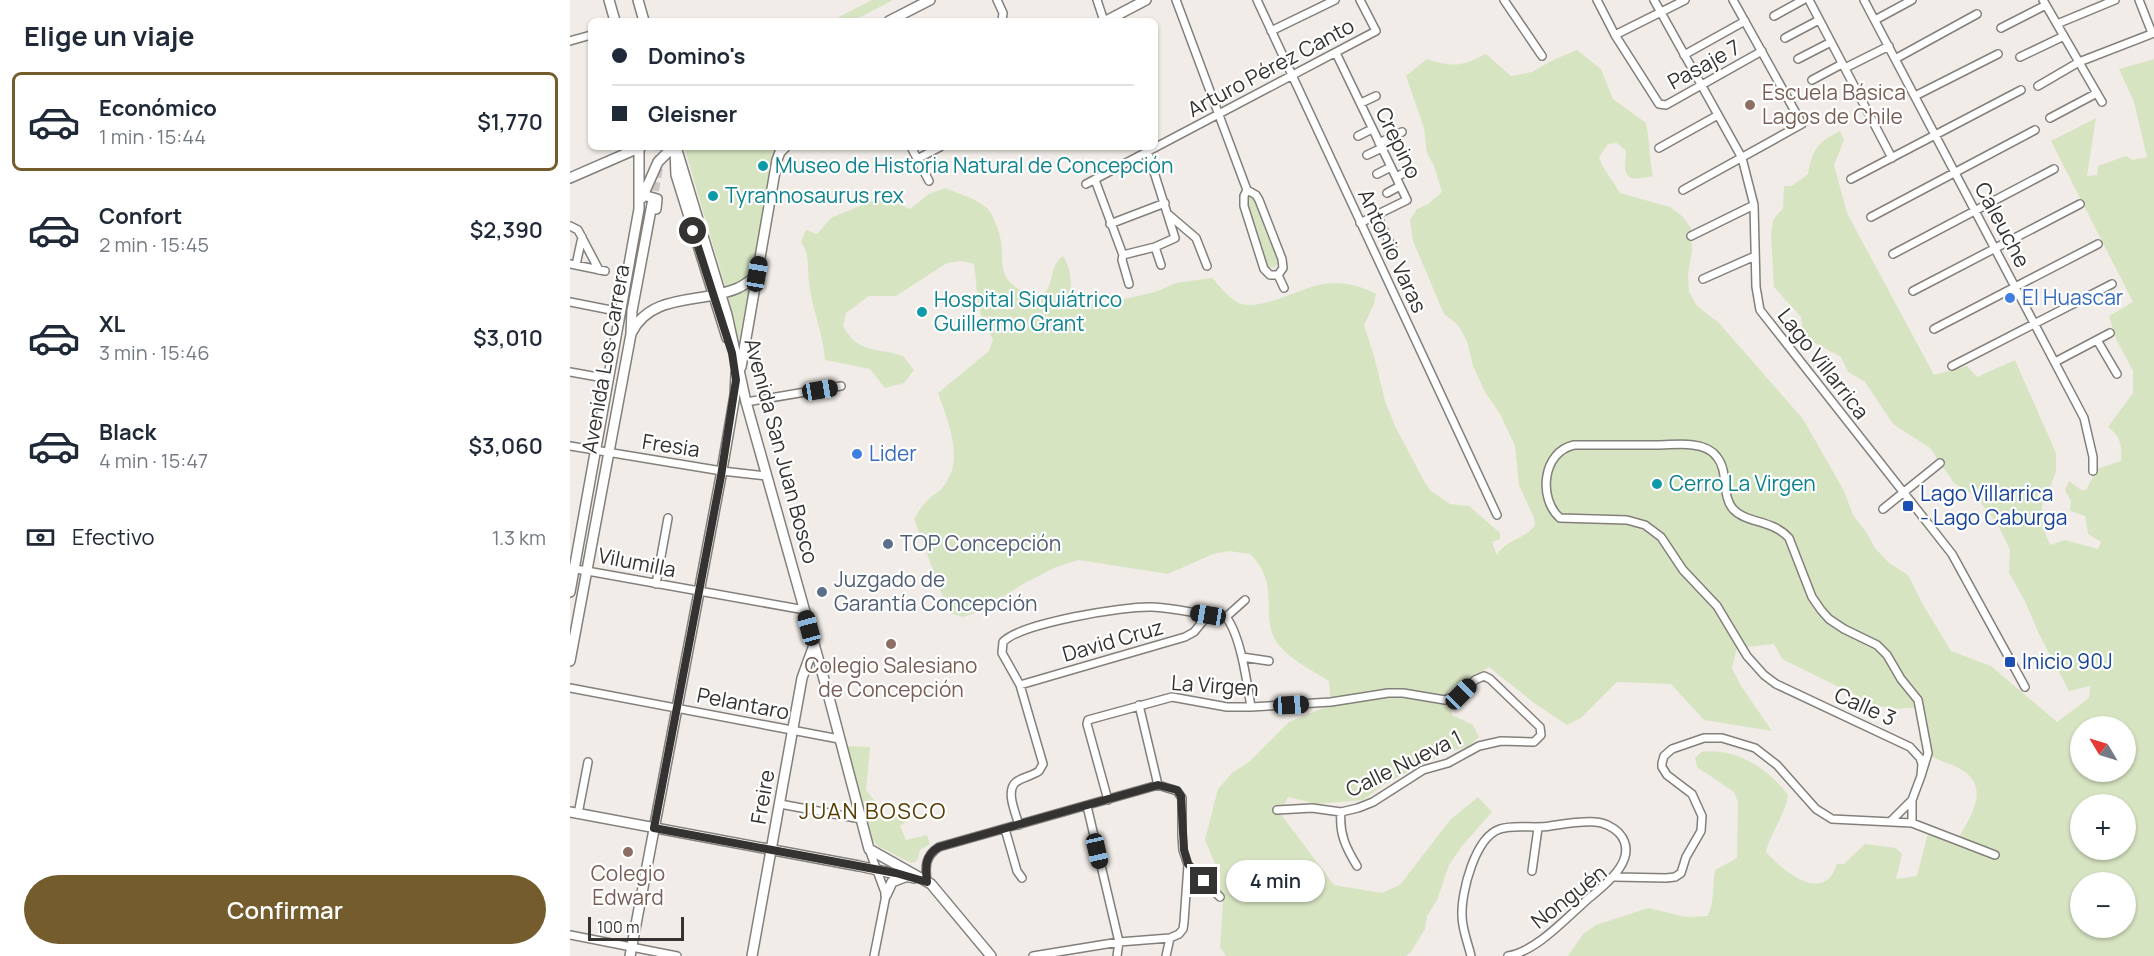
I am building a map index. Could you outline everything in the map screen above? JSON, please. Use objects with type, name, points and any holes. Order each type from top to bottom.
[{"type":"main road","points":[[609,0],[614,18]]},
{"type":"main road","points":[[638,0],[639,18]]},
{"type":"main road","points":[[638,0],[643,18]]},
{"type":"main road","points":[[895,18],[930,0]]},
{"type":"main road","points":[[1111,18],[1146,0]]},
{"type":"main road","points":[[570,178],[633,150]]},
{"type":"main road","name":"Avenida Los Carrera","points":[[570,592],[572,568],[596,450],[639,209],[640,150]]},
{"type":"main road","points":[[639,209],[658,162],[672,150]]},
{"type":"main road","name":"Avenida San Juan Bosco","points":[[675,150],[676,175],[716,293],[869,849]]},
{"type":"main road","points":[[631,952],[722,471],[777,160],[782,150]]},
{"type":"main road","points":[[632,331],[657,203],[655,198],[643,195]]},
{"type":"main road","name":"Avenida Los Carrera","points":[[570,662],[632,331],[632,311],[652,204]]},
{"type":"main road","points":[[632,331],[644,315],[659,306],[740,287],[757,274]]},
{"type":"main road","points":[[732,409],[746,402]]},
{"type":"main road","name":"Freire","points":[[752,956],[802,678],[814,645]]},
{"type":"main road","points":[[574,813],[878,869],[927,882]]},
{"type":"main road","points":[[869,849],[927,882],[940,894],[991,956]]},
{"type":"main road","points":[[886,895],[888,887],[894,880],[900,877],[910,877]]},
{"type":"street","points":[[997,0],[1004,18]]},
{"type":"street","points":[[1097,0],[1104,18]]},
{"type":"street","points":[[1176,0],[1247,190],[1256,195],[1259,200],[1282,259],[1283,268],[1278,275]]},
{"type":"street","name":"Antonio Varas","points":[[1257,0],[1497,515]]},
{"type":"street","points":[[1271,31],[1335,0]]},
{"type":"street","name":"Arturo Pérez Canto","points":[[1158,144],[1219,115],[1376,31],[1360,0]]},
{"type":"street","points":[[1504,0],[1542,56]]},
{"type":"street","points":[[1597,0],[1615,35],[1685,0]]},
{"type":"street","name":"Lago Villarrica","points":[[1654,0],[1742,158],[1754,205],[1757,297],[1763,315],[1960,566],[2025,687]]},
{"type":"street","points":[[1683,190],[1802,124],[1733,0]]},
{"type":"street","points":[[1774,16],[1803,0]]},
{"type":"street","points":[[1809,0],[1892,158]]},
{"type":"street","name":"Caleuche","points":[[1864,0],[2085,418],[2093,457],[2093,471]]},
{"type":"street","points":[[1875,20],[1912,0]]},
{"type":"street","points":[[2057,24],[2115,0]]},
{"type":"street","points":[[2038,86],[2079,62],[2153,33],[2139,0]]},
{"type":"street","points":[[2001,28],[2044,3],[2102,102]]},
{"type":"street","points":[[1895,58],[1977,14]]},
{"type":"street","points":[[1684,55],[1745,21]]},
{"type":"street","points":[[1785,38],[1819,21]]},
{"type":"street","name":"Pasaje 7","points":[[1615,35],[1662,106],[1762,51]]},
{"type":"street","points":[[570,41],[588,36]]},
{"type":"street","points":[[2020,57],[2064,36]]},
{"type":"street","points":[[1798,59],[1831,42]]},
{"type":"street","points":[[1812,80],[1889,46]]},
{"type":"street","name":"Crepino","points":[[1336,53],[1407,200],[1360,223]]},
{"type":"street","points":[[1915,96],[1998,54]]},
{"type":"street","points":[[1851,179],[2021,90]]},
{"type":"street","points":[[2050,118],[2097,93]]},
{"type":"street","points":[[1361,103],[1376,96]]},
{"type":"street","points":[[1659,148],[1718,115]]},
{"type":"street","points":[[1358,136],[1372,129]]},
{"type":"street","points":[[1871,217],[2035,130]]},
{"type":"street","points":[[1367,155],[1402,132]]},
{"type":"street","points":[[912,150],[929,181]]},
{"type":"street","points":[[917,159],[934,150]]},
{"type":"street","name":"Arturo Pérez Canto","points":[[1086,184],[1145,150]]},
{"type":"street","points":[[1123,255],[1175,239],[1147,150]]},
{"type":"street","points":[[1377,174],[1391,167]]},
{"type":"street","points":[[1893,254],[2054,169]]},
{"type":"street","points":[[1396,177],[1408,171]]},
{"type":"street","points":[[1095,180],[1123,255],[1122,261],[1129,284]]},
{"type":"street","points":[[1388,193],[1400,186]]},
{"type":"street","points":[[1247,190],[1244,196],[1244,206],[1264,268],[1270,275],[1278,275]]},
{"type":"street","points":[[1110,224],[1165,203]]},
{"type":"street","points":[[1913,291],[2080,204]]},
{"type":"street","points":[[1691,236],[1754,205]]},
{"type":"street","points":[[1169,215],[1196,238],[1207,266]]},
{"type":"street","points":[[1377,215],[1393,250]]},
{"type":"street","points":[[570,218],[572,227],[582,237],[602,270],[573,264],[582,237]]},
{"type":"street","points":[[1934,329],[2098,244]]},
{"type":"street","points":[[1155,247],[1161,265]]},
{"type":"street","points":[[1703,279],[1755,255]]},
{"type":"street","points":[[1278,275],[1284,288]]},
{"type":"street","points":[[1952,366],[2112,284]]},
{"type":"street","points":[[570,302],[621,312]]},
{"type":"street","points":[[2055,362],[2110,333]]},
{"type":"street","points":[[2097,340],[2117,374]]},
{"type":"street","points":[[570,372],[609,379]]},
{"type":"street","points":[[746,402],[841,386]]},
{"type":"street","name":"Calle 3","points":[[1916,753],[1903,742],[1776,684],[1747,656],[1717,606],[1683,570],[1661,537],[1645,525],[1626,520],[1560,518],[1548,503],[1546,487],[1550,464],[1556,454],[1574,445],[1695,445],[1714,453],[1722,463],[1727,500],[1731,507],[1737,513],[1771,524],[1783,531],[1789,538],[1812,597],[1821,610],[1829,619],[1844,629],[1867,639],[1887,655],[1901,679],[1918,700],[1927,746]]},
{"type":"street","name":"Fresia","points":[[570,446],[722,471],[767,476]]},
{"type":"street","points":[[1883,508],[1940,463]]},
{"type":"street","points":[[656,584],[668,518]]},
{"type":"street","name":"Vilumilla","points":[[572,568],[805,610]]},
{"type":"street","points":[[1226,617],[1245,600]]},
{"type":"street","points":[[1019,825],[1011,795],[1012,787],[1016,782],[1040,771],[1043,764],[1020,685],[1004,658],[1002,648],[1006,639],[1021,630],[1132,608],[1164,608],[1226,617],[1231,623],[1242,657],[1251,707]]},
{"type":"street","name":"David Cruz","points":[[1020,685],[1185,638],[1199,627],[1208,615]]},
{"type":"street","points":[[1242,657],[1269,662]]},
{"type":"street","name":"La Virgen","points":[[1108,800],[1087,724],[1088,720],[1172,696],[1227,707],[1331,702],[1396,693],[1445,700],[1461,694],[1478,678],[1487,677]]},
{"type":"street","name":"Calle Nueva 1","points":[[1277,810],[1312,808],[1341,813],[1373,802],[1423,770],[1448,763],[1479,746],[1501,741],[1537,741],[1541,735],[1538,724],[1487,677]]},
{"type":"street","name":"Pelantaro","points":[[570,688],[839,739]]},
{"type":"street","points":[[1138,705],[1158,785]]},
{"type":"street","name":"Nonguén","points":[[1508,956],[1525,950],[1541,940],[1615,877],[1666,879],[1675,878],[1681,873],[1686,857],[1701,831],[1702,816],[1692,794],[1667,775],[1662,763],[1664,756],[1672,749],[1704,738],[1722,738],[1755,748],[1778,765],[1816,809],[1832,819],[1891,820],[1912,823],[1995,855]]},
{"type":"street","points":[[1921,776],[1922,764],[1916,753],[1927,746]]},
{"type":"street","points":[[1912,823],[1912,800],[1927,761],[1927,746]]},
{"type":"street","points":[[574,813],[588,762]]},
{"type":"street","points":[[927,882],[926,862],[936,849],[1158,785],[1177,790],[1181,796],[1182,836],[1188,864],[1183,929],[1176,937],[1119,942],[1033,956]]},
{"type":"street","points":[[1891,820],[1912,800]]},
{"type":"street","points":[[780,804],[861,819]]},
{"type":"street","points":[[1087,806],[1119,942],[1117,956]]},
{"type":"street","name":"Calle Nueva 1","points":[[1341,813],[1343,841],[1356,866]]},
{"type":"street","points":[[1474,956],[1462,914],[1464,897],[1478,849],[1487,836],[1501,828],[1538,828],[1597,822],[1611,828],[1621,836],[1625,846],[1623,862],[1615,877]]},
{"type":"street","points":[[1532,871],[1538,828]]},
{"type":"street","points":[[1005,829],[1018,873],[1022,878]]},
{"type":"street","name":"Avenida San Juan Bosco","points":[[869,849],[886,895]]},
{"type":"street","points":[[1188,864],[1220,897]]},
{"type":"street","points":[[874,956],[886,895]]},
{"type":"street","points":[[570,935],[631,952],[677,956]]},
{"type":"street","points":[[1166,956],[1170,938]]},
{"type":"green space","points":[[872,0],[893,0],[859,18],[837,18]]},
{"type":"green space","points":[[1577,50],[1601,69],[1613,99],[1646,123],[1653,176],[1632,178],[1628,176],[1625,167],[1626,151],[1617,143],[1608,144],[1599,157],[1620,193],[1670,207],[1682,216],[1691,228],[1689,292],[1697,306],[1719,323],[1803,419],[1844,491],[1853,515],[1875,548],[1889,563],[1908,575],[1951,651],[1991,666],[2057,722],[2089,698],[2090,686],[2069,691],[2009,573],[2010,550],[1997,523],[1976,497],[1954,483],[1930,448],[1893,424],[1865,382],[1848,372],[1841,357],[1804,337],[1801,317],[1774,287],[1771,236],[1773,220],[1783,208],[1784,186],[1792,186],[1808,174],[1817,148],[1826,139],[1840,131],[1844,140],[1834,165],[1847,213],[1934,375],[1967,366],[1977,377],[2015,360],[2056,453],[2056,472],[2042,506],[2043,528],[2050,545],[2065,540],[2098,549],[2101,542],[2088,534],[2085,516],[2070,511],[2071,501],[2065,490],[2069,481],[2081,490],[2086,490],[2097,469],[2121,461],[2120,442],[2116,434],[2108,427],[2133,393],[2133,371],[2116,339],[2109,316],[2133,302],[2051,141],[2096,118],[2087,176],[2097,175],[2098,166],[2126,156],[2132,160],[2147,157],[2134,102],[2119,69],[2154,59],[2154,956],[1568,956],[1583,934],[1596,925],[1648,908],[1686,917],[1708,916],[1715,870],[1737,858],[1738,802],[1734,792],[1697,767],[1695,758],[1701,752],[1714,751],[1738,756],[1761,768],[1788,795],[1766,852],[1792,875],[1803,880],[1813,883],[1823,882],[1831,876],[1837,864],[1844,864],[1865,844],[1896,848],[1902,854],[1896,879],[1917,876],[1928,833],[1956,843],[1975,805],[1976,786],[1962,770],[1928,754],[1927,747],[1919,739],[1924,707],[1895,709],[1878,706],[1782,659],[1774,644],[1737,648],[1732,668],[1741,686],[1772,731],[1704,720],[1671,684],[1617,682],[1581,718],[1567,725],[1534,703],[1489,667],[1448,691],[1452,715],[1473,725],[1479,737],[1469,746],[1445,753],[1386,783],[1363,800],[1317,804],[1288,797],[1280,813],[1334,885],[1382,893],[1400,885],[1450,820],[1478,797],[1492,812],[1462,846],[1449,865],[1437,900],[1427,916],[1425,929],[1411,952],[1406,956],[1226,956],[1220,947],[1223,903],[1217,887],[1219,873],[1205,840],[1218,789],[1232,773],[1249,762],[1289,722],[1331,705],[1329,681],[1290,656],[1275,639],[1270,626],[1266,580],[1257,562],[1250,554],[1229,551],[1213,554],[1168,574],[1079,560],[1056,567],[1021,585],[984,610],[963,617],[949,613],[914,519],[926,502],[942,488],[953,466],[953,441],[938,393],[989,351],[993,339],[980,311],[974,264],[962,261],[947,263],[896,296],[869,296],[846,313],[843,326],[855,342],[862,346],[903,356],[914,370],[904,383],[885,388],[870,369],[825,360],[810,292],[807,256],[801,242],[806,230],[817,234],[831,218],[869,202],[886,198],[910,209],[929,194],[945,188],[972,199],[988,209],[999,234],[1005,276],[1023,291],[1041,298],[1049,287],[1055,265],[1063,256],[1071,283],[1071,300],[1082,304],[1107,303],[1155,292],[1176,283],[1212,278],[1235,301],[1254,305],[1313,286],[1330,283],[1350,284],[1370,291],[1376,294],[1364,325],[1385,401],[1395,426],[1431,491],[1450,504],[1469,506],[1500,533],[1500,539],[1492,542],[1497,555],[1504,546],[1531,530],[1535,525],[1534,518],[1519,485],[1515,446],[1473,366],[1467,341],[1458,325],[1444,314],[1413,241],[1410,220],[1417,209],[1428,204],[1442,192],[1434,166],[1427,153],[1424,128],[1406,76],[1427,59],[1451,65],[1470,61],[1486,54],[1511,76],[1532,72]]},
{"type":"green space","points":[[774,150],[738,347],[728,296],[685,151]]},
{"type":"green space","points":[[1247,197],[1255,199],[1279,255],[1279,262],[1275,267],[1269,268],[1264,262],[1247,205]]},
{"type":"green space","points":[[845,746],[870,747],[866,790],[889,819],[907,806],[912,817],[900,826],[906,840],[927,835],[930,844],[920,850],[917,861],[911,863],[878,846],[867,834]]},
{"type":"tunnel","points":[[652,204],[659,165],[659,150]]},
{"type":"place","name":"Escuela Básica Lagos de Chile","points":[[1750,105]]},
{"type":"place","name":"Museo de Historia Natural de Concepción","points":[[763,166]]},
{"type":"place","name":"Tyrannosaurus rex","points":[[713,196]]},
{"type":"place","name":"El Huascar","points":[[2010,298]]},
{"type":"place","name":"Hospital Siquiátrico Guillermo Grant","points":[[922,312]]},
{"type":"place","name":"Lider","points":[[857,454]]},
{"type":"place","name":"Cerro La Virgen","points":[[1657,484]]},
{"type":"place","name":"Lago Villarrica - Lago Caburga","points":[[1908,506]]},
{"type":"place","name":"TOP Concepción","points":[[888,544]]},
{"type":"place","name":"Juzgado de Garantía Concepción","points":[[822,592]]},
{"type":"place","name":"Colegio Salesiano de Concepción","points":[[891,644]]},
{"type":"place","name":"Inicio 90J","points":[[2010,662]]},
{"type":"place","name":"Colegio Edward","points":[[628,852]]},
{"type":"district","name":"JUAN BOSCO","points":[[873,811]]},
{"type":"route","points":[[693,231],[732,353],[736,380],[721,476],[654,828],[896,873],[927,882],[926,862],[933,851],[939,847],[1158,785],[1180,793],[1184,850],[1188,864],[1204,881]]}]
